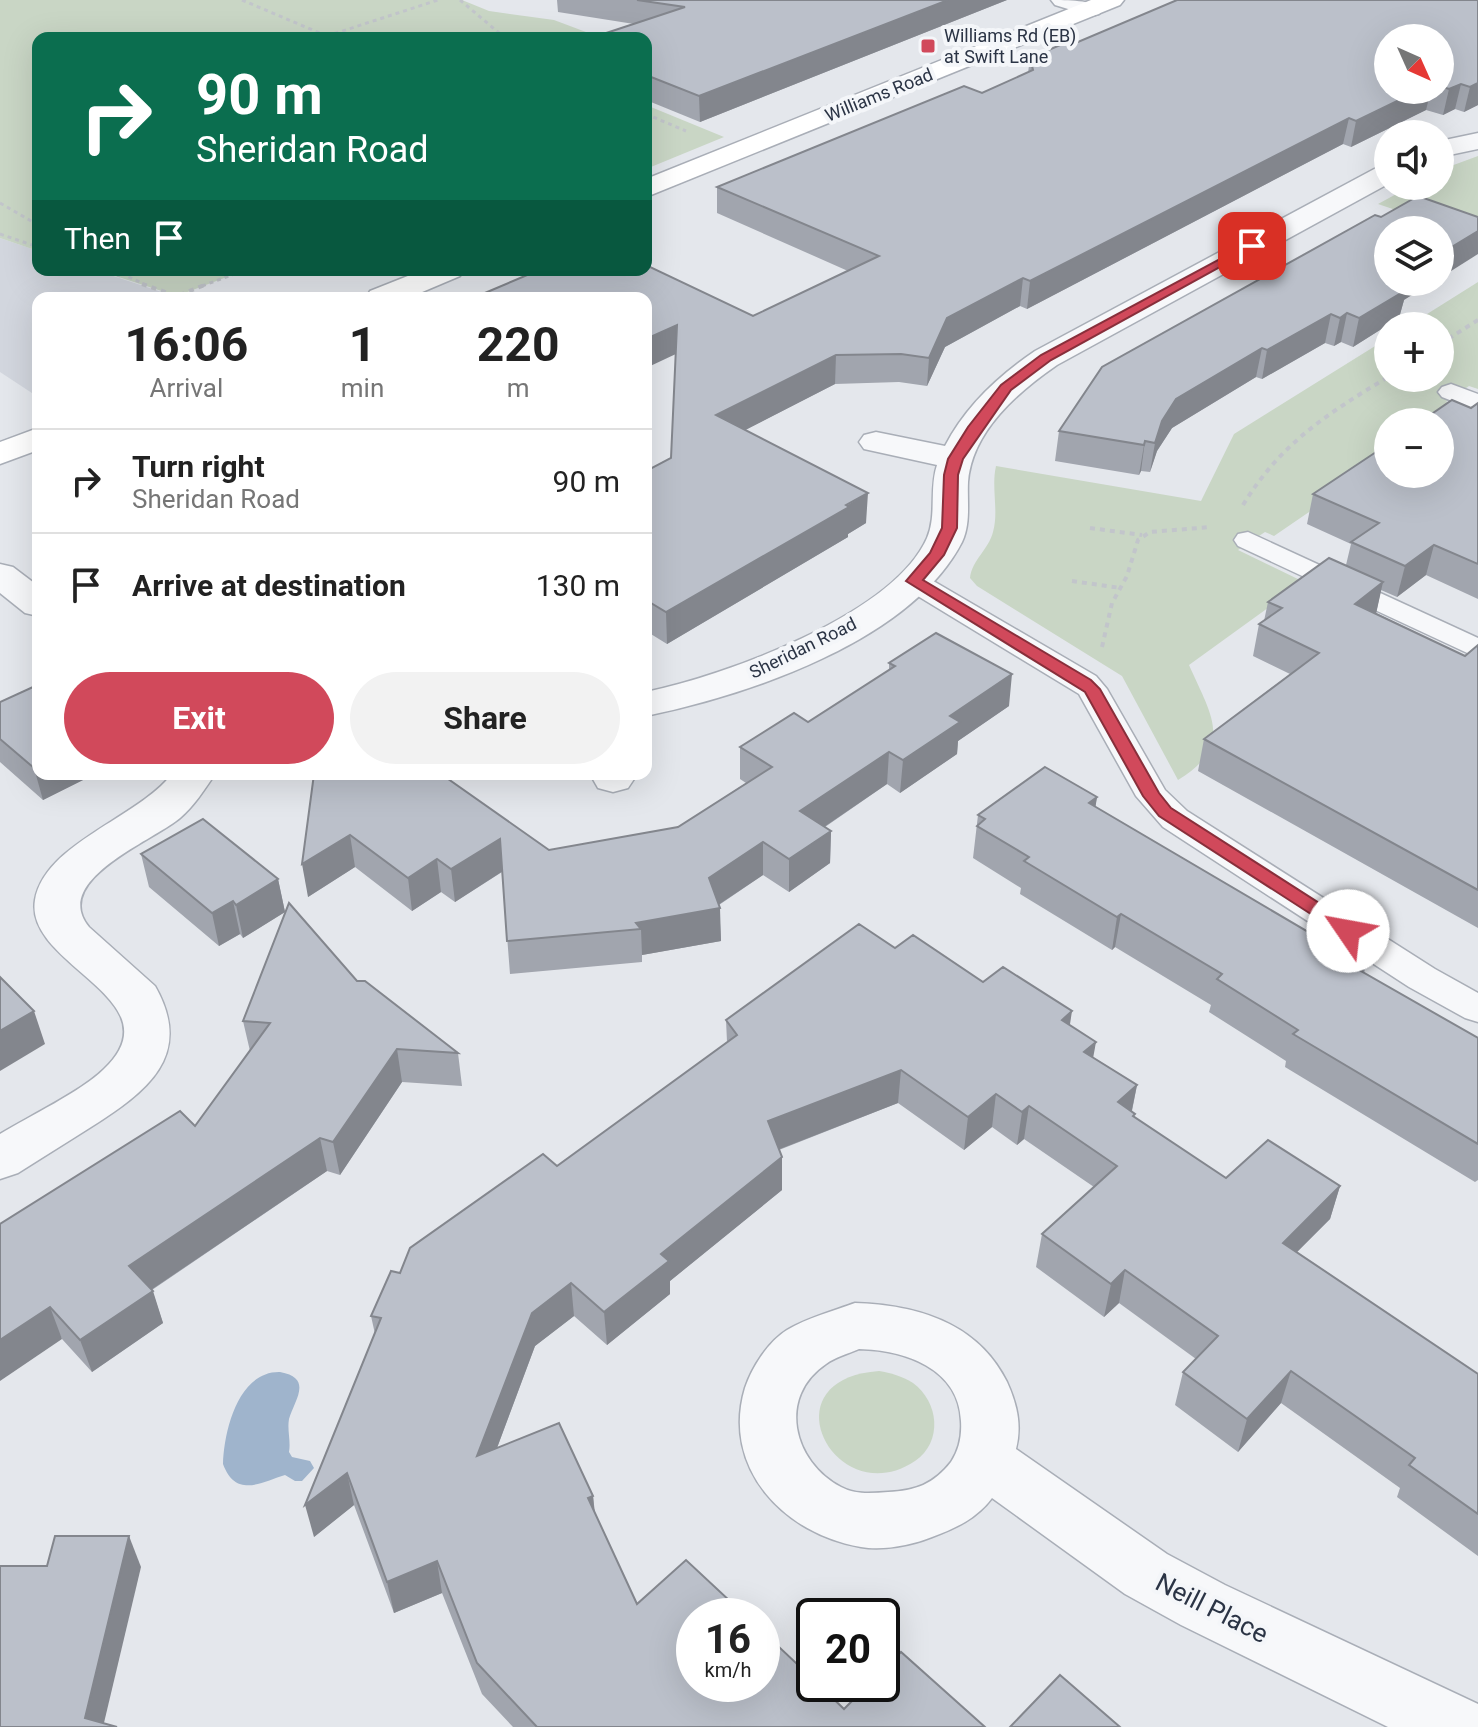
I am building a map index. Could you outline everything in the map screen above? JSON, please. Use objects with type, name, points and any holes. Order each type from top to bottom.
[{"type":"street","points":[[1063,0],[1101,4]]},
{"type":"street","name":"Williams Road","points":[[652,187],[1101,4]]},
{"type":"street","points":[[1454,146],[1478,141]]},
{"type":"street","name":"Sheridan Road","points":[[652,703],[711,688],[782,661],[857,622],[913,581],[937,555],[950,528],[951,475],[956,459],[995,400],[1032,367],[1374,181]]},
{"type":"street","points":[[406,292],[437,276]]},
{"type":"street","points":[[0,454],[32,441]]},
{"type":"street","points":[[876,442],[956,459]]},
{"type":"street","points":[[0,575],[32,600]]},
{"type":"street","points":[[0,1159],[119,1085],[134,1071],[142,1056],[148,1023],[144,1008],[138,998],[69,933],[59,919],[57,902],[65,885],[91,853],[160,812],[176,799],[190,780]]},
{"type":"street","name":"Neill Place","points":[[985,1460],[1146,1574],[1203,1605],[1456,1727]]},
{"type":"lane","points":[[1451,392],[1478,403]]},
{"type":"lane","points":[[1240,532],[1478,649]]},
{"type":"lane","points":[[913,581],[1092,689],[1152,796],[1165,812],[1422,978],[1478,1009]]},
{"type":"path","points":[[242,0],[316,32]]},
{"type":"path","points":[[343,32],[438,0]]},
{"type":"path","points":[[460,0],[498,32]]},
{"type":"path","points":[[652,117],[697,136]]},
{"type":"path","points":[[0,203],[32,222]]},
{"type":"path","points":[[0,234],[32,245]]},
{"type":"path","points":[[118,276],[165,292]]},
{"type":"path","points":[[124,276],[132,281]]},
{"type":"path","points":[[187,292],[229,276]]},
{"type":"path","points":[[1454,335],[1478,320]]},
{"type":"path","points":[[1090,528],[1143,535],[1162,530],[1240,532],[1266,467],[1289,442],[1374,386]]},
{"type":"path","points":[[1102,649],[1112,603],[1121,588],[1134,546],[1143,535]]},
{"type":"path","points":[[1072,581],[1121,588]]},
{"type":"shaded area","points":[[0,238],[32,249],[32,276],[113,276],[162,292],[32,292],[32,393],[0,372]]},
{"type":"green space","points":[[0,0],[462,0],[489,11],[554,20],[586,32],[32,32],[32,249],[0,238]]},
{"type":"green space","points":[[652,107],[724,137],[652,167]]},
{"type":"green space","points":[[1478,156],[1478,238],[1454,230],[1454,216],[1413,216],[1378,204],[1385,200],[1454,200],[1454,165]]},
{"type":"green space","points":[[115,276],[229,276],[187,292],[165,292]]},
{"type":"green space","points":[[1478,282],[1478,389],[1469,386],[1446,402],[1461,409],[1454,413],[1454,408],[1374,408],[1374,468],[1274,536],[1265,532],[1238,550],[1304,582],[1189,665],[1210,714],[1212,741],[1207,754],[1196,767],[1178,780],[1122,676],[977,586],[970,578],[993,532],[996,466],[1201,501],[1234,434],[1374,347],[1374,392],[1454,392],[1454,312],[1430,312]]},
{"type":"green space","points":[[879,1371],[905,1378],[922,1391],[934,1422],[934,1433],[924,1453],[915,1461],[886,1473],[860,1470],[839,1458],[824,1439],[819,1417],[825,1396],[844,1379]]},
{"type":"water","points":[[280,1372],[296,1379],[299,1385],[289,1419],[289,1452],[292,1457],[310,1461],[314,1468],[302,1481],[285,1475],[259,1484],[242,1485],[228,1475],[223,1464],[230,1420],[244,1392],[254,1381],[266,1374]]},
{"type":"building","points":[[637,0],[948,0],[699,96],[652,77],[652,32],[609,32],[685,7]]},
{"type":"building","points":[[1177,0],[1478,0],[1478,83],[1470,87],[1461,84],[1454,87],[1454,24],[1374,24],[1374,104],[1391,104],[1356,121],[1349,118],[1030,281],[1023,278],[947,318],[929,358],[901,354],[836,355],[716,415],[868,493],[846,505],[849,507],[666,612],[652,604],[652,468],[671,458],[677,325],[652,336],[652,292],[487,292],[525,276],[652,276],[652,268],[753,316],[879,256],[717,187],[964,86],[982,93],[1033,70],[1030,58],[1067,42],[1078,42]]},
{"type":"building","points":[[1411,200],[1429,200],[1478,217],[1478,231],[1454,246],[1454,216],[1383,216]]},
{"type":"building","points":[[1375,215],[1378,216],[1374,216],[1374,296],[1396,296],[1359,318],[1347,313],[1340,318],[1331,314],[1267,350],[1262,348],[1176,399],[1162,421],[1155,443],[1145,441],[1144,445],[1059,431],[1102,367]]},
{"type":"building","points":[[1452,400],[1471,408],[1478,403],[1478,564],[1434,545],[1405,566],[1351,542],[1379,523],[1313,494],[1374,453],[1374,488],[1454,488],[1454,408],[1440,408]]},
{"type":"building","points":[[1329,558],[1383,582],[1355,604],[1465,656],[1478,645],[1478,890],[1204,739],[1319,653],[1259,624],[1282,608],[1268,602]]},
{"type":"building","points":[[936,633],[1012,674],[950,716],[960,722],[903,760],[889,752],[800,811],[831,831],[789,859],[763,842],[709,878],[720,908],[636,923],[641,929],[507,941],[500,839],[451,869],[437,859],[408,878],[350,835],[302,864],[313,780],[450,780],[549,850],[678,827],[772,767],[740,747],[794,713],[808,722],[895,666],[889,663]]},
{"type":"building","points":[[32,687],[32,766],[0,739],[0,702]]},
{"type":"building","points":[[1045,767],[1097,797],[1089,803],[1366,966],[1361,971],[1478,1038],[1478,1144],[1293,1034],[1298,1030],[1217,979],[1222,974],[1121,914],[1117,917],[1024,861],[1029,857],[977,826],[985,819],[978,815]]},
{"type":"building","points":[[203,819],[278,879],[236,905],[233,901],[212,913],[141,854]]},
{"type":"building","points":[[289,903],[357,981],[365,981],[458,1053],[397,1049],[333,1142],[320,1138],[129,1266],[153,1291],[80,1340],[50,1307],[0,1340],[0,1224],[180,1111],[195,1126],[270,1023],[243,1021]]},
{"type":"building","points":[[859,924],[895,948],[913,935],[983,982],[1003,967],[1072,1011],[1062,1020],[1096,1042],[1084,1052],[1137,1085],[1118,1102],[1135,1114],[1133,1116],[1226,1178],[1268,1140],[1340,1186],[1283,1243],[1478,1374],[1478,1514],[1409,1465],[1415,1458],[1291,1371],[1247,1419],[1183,1372],[1218,1336],[1125,1270],[1111,1284],[1042,1234],[1117,1166],[1029,1106],[1022,1112],[996,1094],[968,1117],[901,1070],[768,1121],[782,1157],[661,1254],[669,1261],[604,1312],[571,1283],[532,1313],[477,1456],[559,1423],[593,1496],[588,1498],[637,1604],[686,1560],[727,1598],[676,1598],[676,1702],[780,1702],[780,1648],[796,1663],[796,1702],[837,1702],[844,1709],[851,1702],[900,1702],[901,1652],[985,1727],[537,1727],[477,1663],[437,1561],[387,1582],[347,1473],[305,1505],[381,1318],[371,1316],[391,1271],[400,1273],[410,1248],[543,1154],[557,1166],[737,1035],[726,1020]]},
{"type":"building","points":[[0,977],[34,1011],[0,1031]]},
{"type":"building","points":[[55,1536],[129,1536],[85,1718],[117,1727],[0,1727],[0,1566],[47,1566]]},
{"type":"building","points":[[1060,1675],[1120,1727],[1010,1727]]},
{"type":"place","name":"Williams Rd (EB) at Swift Lane","points":[[928,46]]},
{"type":"route","points":[[1252,246],[1046,358],[1006,388],[973,430],[956,459],[951,475],[950,528],[937,555],[913,581],[1085,683],[1092,689],[1152,796],[1165,812],[1348,931]]}]
